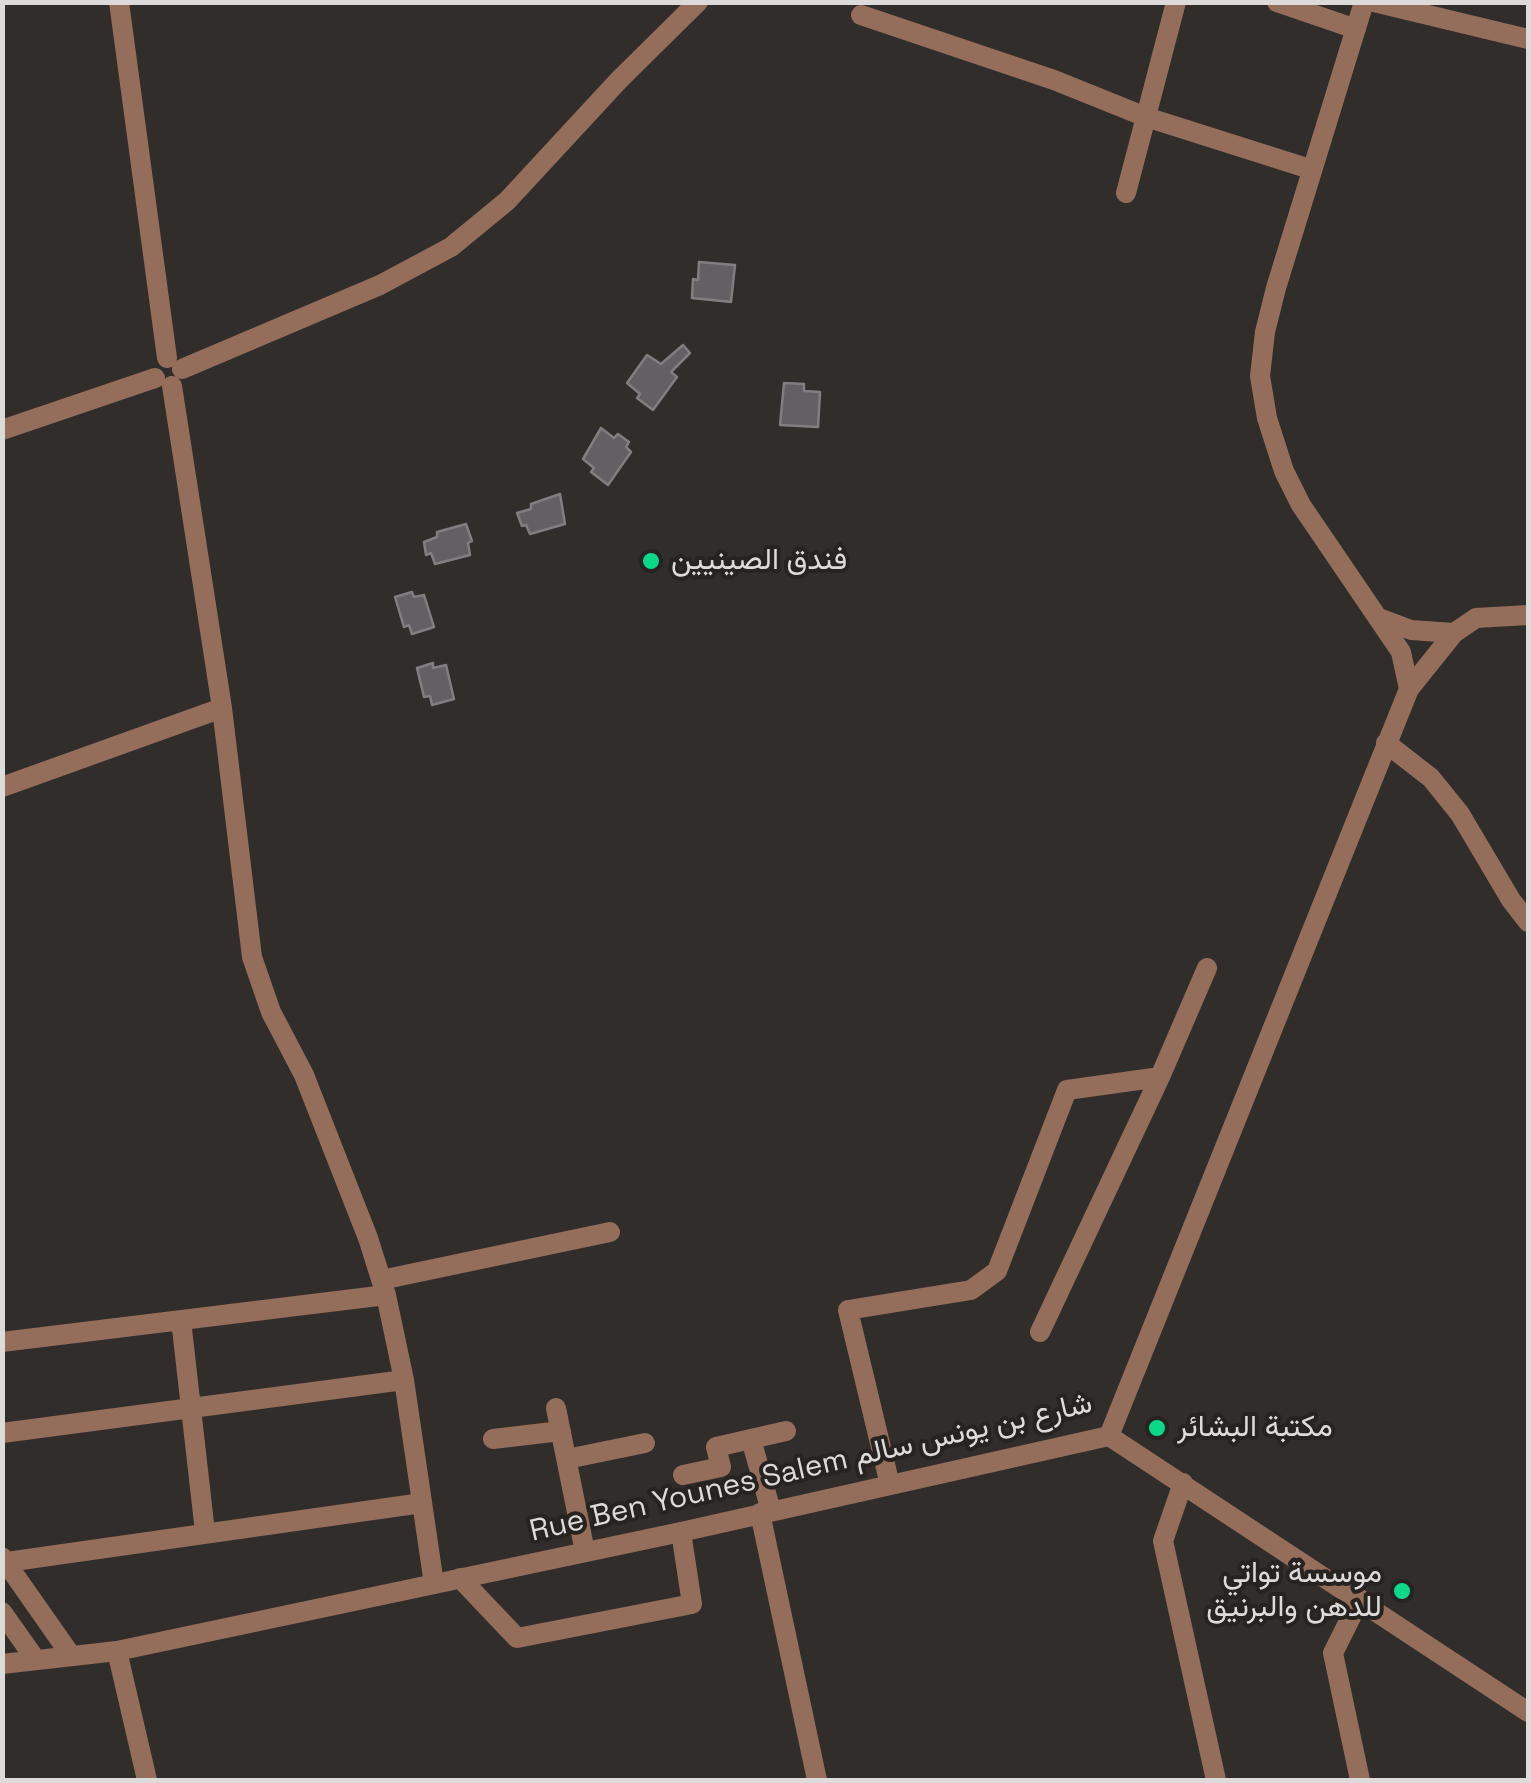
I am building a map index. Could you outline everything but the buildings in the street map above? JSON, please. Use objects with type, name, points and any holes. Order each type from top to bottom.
[{"type":"street","points":[[119,2],[169,373],[222,708],[252,957],[271,1012],[304,1075],[368,1238],[383,1287],[404,1380],[434,1584]]},
{"type":"street","points":[[2,430],[169,373],[380,285],[451,247],[506,202],[618,80],[698,2]]},
{"type":"street","points":[[1126,194],[1176,2]]},
{"type":"street","points":[[1277,2],[1356,29]]},
{"type":"street","points":[[1364,2],[1310,168],[1265,332],[1260,376],[1267,418],[1284,471],[1301,505],[1401,652],[1409,689]]},
{"type":"street","points":[[1374,2],[1528,39]]},
{"type":"street","points":[[861,15],[1054,80],[1146,117],[1310,168]]},
{"type":"street","points":[[1380,618],[1411,630],[1454,633],[1476,618],[1528,615]]},
{"type":"street","name":"Rue Ben Younes Salem شارع بن يونس سالم","points":[[2,1664],[118,1651],[681,1532],[1109,1436],[1386,742],[1409,689],[1454,633]]},
{"type":"street","points":[[2,786],[222,708]]},
{"type":"street","points":[[1386,742],[1431,778],[1450,802],[1528,922]]},
{"type":"street","points":[[1040,1332],[1207,968]]},
{"type":"street","points":[[890,1485],[848,1310],[972,1290],[998,1271],[1068,1090],[1160,1077]]},
{"type":"street","points":[[2,1342],[181,1320],[383,1287],[610,1232]]},
{"type":"street","points":[[181,1320],[205,1532]]},
{"type":"street","points":[[2,1433],[404,1380]]},
{"type":"street","points":[[556,1408],[585,1552]]},
{"type":"street","points":[[494,1439],[561,1430]]},
{"type":"street","points":[[684,1475],[721,1467],[716,1446],[786,1431]]},
{"type":"street","points":[[1109,1436],[1528,1712]]},
{"type":"street","points":[[751,1439],[818,1780]]},
{"type":"street","points":[[567,1459],[645,1443]]},
{"type":"street","points":[[1183,1484],[1163,1541],[1216,1780]]},
{"type":"street","points":[[70,1654],[5,1559],[422,1503]]},
{"type":"street","points":[[460,1578],[517,1638],[692,1604],[681,1532]]},
{"type":"street","points":[[1360,1599],[1333,1653],[1360,1780]]},
{"type":"street","points":[[2,1612],[36,1660]]},
{"type":"street","points":[[118,1651],[148,1780]]},
{"type":"place","name":"فندق الصينيين","points":[[651,561]]},
{"type":"place","name":"مكتبة البشائر","points":[[1157,1428]]},
{"type":"place","name":"موسسة تواتي للدهن والبرنيق","points":[[1402,1591]]}]
